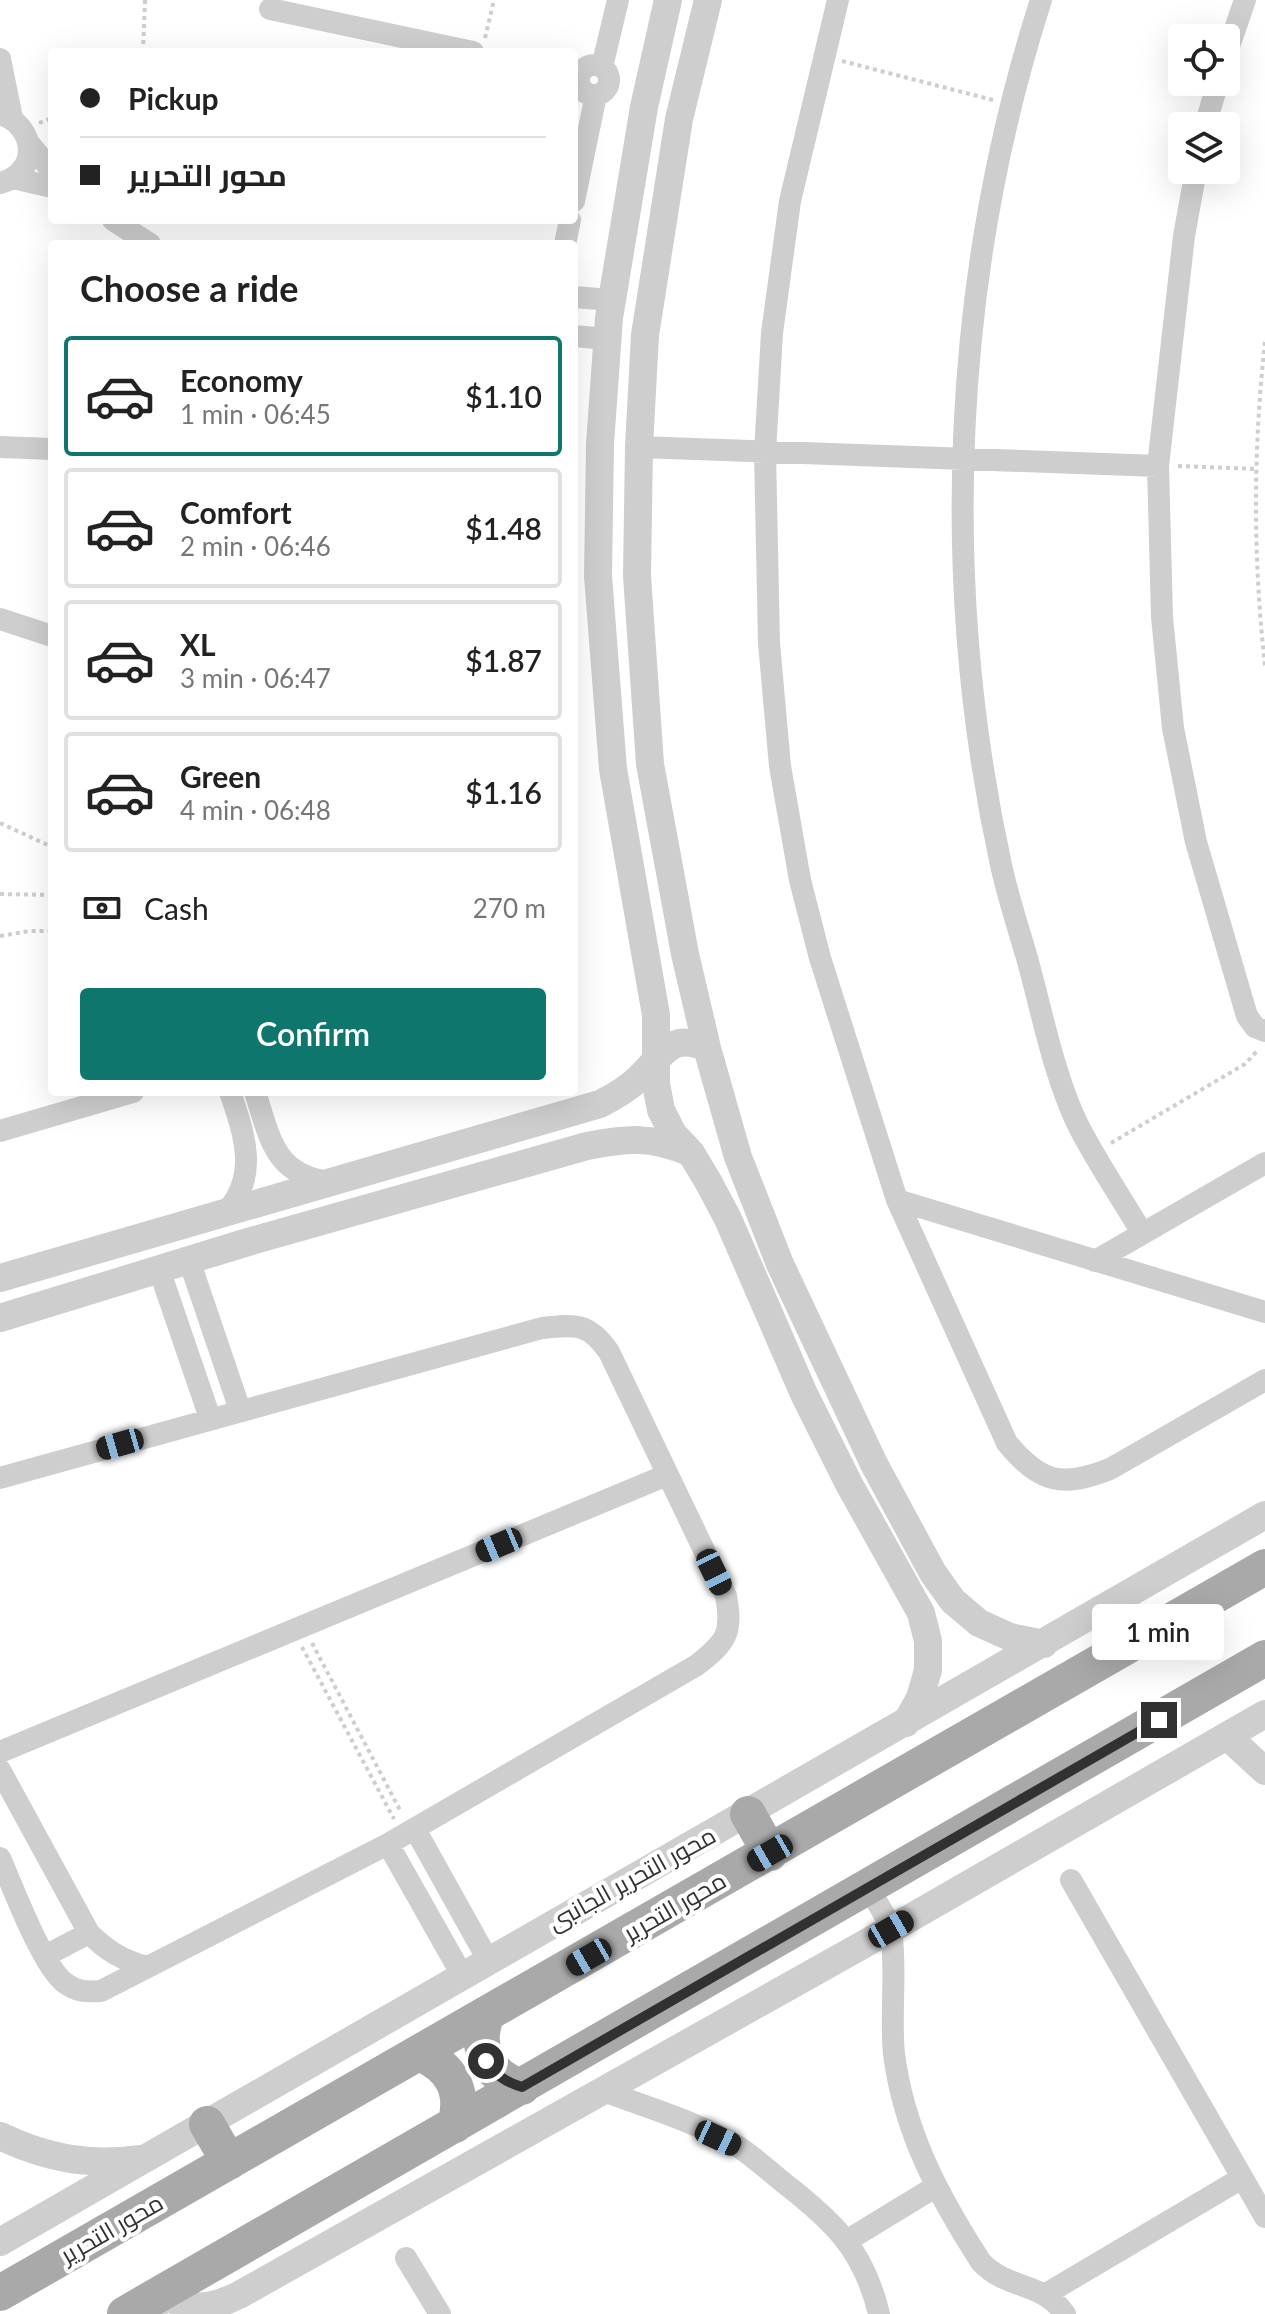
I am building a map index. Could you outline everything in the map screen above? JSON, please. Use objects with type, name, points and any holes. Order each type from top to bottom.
[{"type":"main road","name":"محور التحرير","points":[[0,2293],[1265,1567]]},
{"type":"main road","points":[[125,2314],[156,2304],[455,2125],[1265,1658]]},
{"type":"main road","points":[[748,1814],[770,1853]]},
{"type":"main road","points":[[486,2016],[481,2031],[481,2046],[486,2061],[507,2082],[522,2087]]},
{"type":"main road","points":[[419,2053],[445,2068],[454,2080],[459,2095],[455,2125]]},
{"type":"main road","points":[[207,2124],[229,2162]]},
{"type":"street","points":[[578,182],[596,95],[608,83],[602,67],[618,0]]},
{"type":"street","points":[[668,0],[644,107],[611,300],[600,444],[598,561],[613,769],[652,985],[656,1084],[661,1110],[673,1134],[691,1153],[728,1219],[804,1394],[921,1613],[928,1641],[928,1670],[920,1698],[906,1723]]},
{"type":"street","points":[[708,0],[679,119],[648,320],[639,447],[637,576],[650,764],[685,954],[731,1137],[786,1277],[874,1464],[933,1573],[953,1601],[979,1623],[1010,1637],[1044,1644]]},
{"type":"street","points":[[838,0],[790,201],[772,333],[765,452],[769,643],[780,766],[800,880],[820,958],[897,1200],[1007,1443],[1026,1466],[1053,1479],[1082,1480],[1110,1469],[1265,1380]]},
{"type":"street","points":[[1041,0],[1010,104],[972,325],[963,459],[964,602],[973,700],[1002,867],[1056,1063],[1078,1123],[1142,1233]]},
{"type":"street","points":[[1237,24],[1245,0]]},
{"type":"street","points":[[270,9],[479,46]]},
{"type":"street","points":[[0,59],[6,116],[24,130],[28,142],[48,166]]},
{"type":"street","points":[[578,73],[586,67],[602,67]]},
{"type":"street","points":[[578,78],[584,92],[596,95]]},
{"type":"street","points":[[7,181],[26,163],[28,142]]},
{"type":"street","points":[[7,181],[48,186]]},
{"type":"street","points":[[1193,184],[1184,236],[1158,466],[1162,617],[1173,728],[1196,842],[1247,1016],[1262,1039]]},
{"type":"street","points":[[119,224],[144,240]]},
{"type":"street","points":[[578,297],[611,300]]},
{"type":"street","points":[[578,336],[607,339]]},
{"type":"street","points":[[0,447],[48,449]]},
{"type":"street","points":[[639,447],[1158,466]]},
{"type":"street","points":[[0,619],[48,635]]},
{"type":"street","points":[[0,1278],[600,1104],[620,1094],[664,1049],[674,1044],[697,1043],[707,1048]]},
{"type":"street","points":[[0,1131],[119,1096]]},
{"type":"street","points":[[227,1211],[242,1190],[247,1164],[242,1128],[231,1096]]},
{"type":"street","points":[[256,1096],[270,1141],[278,1155],[301,1175],[332,1182]]},
{"type":"street","points":[[0,1318],[189,1260],[587,1146],[643,1138],[669,1143],[700,1157],[710,1157],[724,1148],[731,1137]]},
{"type":"street","points":[[1095,1261],[1265,1163]]},
{"type":"street","points":[[897,1200],[1265,1312]]},
{"type":"street","points":[[189,1260],[240,1410]]},
{"type":"street","points":[[159,1269],[210,1418]]},
{"type":"street","points":[[0,1478],[542,1328],[572,1324],[596,1334],[609,1352],[726,1596],[731,1622],[719,1647],[697,1665],[404,1835],[101,1991],[80,1992],[62,1981],[45,1956],[0,1858]]},
{"type":"street","points":[[0,1752],[667,1475]]},
{"type":"street","name":"محور التحرير الجانبى","points":[[0,2242],[1265,1515]]},
{"type":"street","points":[[906,1588],[933,1573]]},
{"type":"street","points":[[156,2304],[213,2307],[891,1929],[1265,1714]]},
{"type":"street","points":[[1228,1737],[1265,1771]]},
{"type":"street","points":[[0,1770],[89,1933],[105,1950],[125,1961],[147,1967]]},
{"type":"street","points":[[404,1835],[488,1960]]},
{"type":"street","points":[[404,1835],[462,1975]]},
{"type":"street","points":[[1071,1880],[1265,2217]]},
{"type":"street","points":[[868,1888],[891,1929],[894,2051],[899,2086],[912,2132],[935,2187],[981,2262],[991,2272],[1003,2280],[1046,2294],[1065,2314]]},
{"type":"street","points":[[45,1956],[89,1933]]},
{"type":"street","points":[[603,2091],[676,2118],[738,2147],[825,2215],[848,2240],[863,2265],[879,2314]]},
{"type":"street","points":[[0,2136],[31,2151],[70,2161],[109,2163],[148,2158]]},
{"type":"street","points":[[1046,2294],[1242,2178]]},
{"type":"street","points":[[848,2240],[935,2187]]},
{"type":"street","points":[[406,2258],[440,2314]]},
{"type":"path","points":[[143,48],[145,0]]},
{"type":"path","points":[[479,46],[494,0]]},
{"type":"path","points":[[823,56],[1010,104]]},
{"type":"path","points":[[1265,342],[1256,469],[1257,564],[1265,666]]},
{"type":"path","points":[[1158,466],[1256,469]]},
{"type":"path","points":[[0,823],[48,845]]},
{"type":"path","points":[[0,894],[48,895]]},
{"type":"path","points":[[0,936],[48,931]]},
{"type":"path","points":[[1094,1152],[1245,1064],[1262,1039]]},
{"type":"path","points":[[298,1629],[316,1649],[374,1759],[395,1801],[404,1835]]},
{"type":"path","points":[[298,1629],[305,1655],[404,1835]]},
{"type":"path","points":[[305,1655],[316,1649]]},
{"type":"path","points":[[311,1665],[321,1660]]},
{"type":"path","points":[[317,1676],[327,1670]]},
{"type":"path","points":[[323,1686],[332,1681]]},
{"type":"path","points":[[328,1697],[338,1692]]},
{"type":"path","points":[[337,1713],[346,1707]]},
{"type":"path","points":[[353,1744],[363,1739]]},
{"type":"path","points":[[364,1765],[374,1759]]},
{"type":"path","points":[[369,1774],[378,1769]]},
{"type":"path","points":[[375,1784],[383,1779]]},
{"type":"path","points":[[380,1795],[389,1790]]},
{"type":"path","points":[[386,1806],[395,1801]]},
{"type":"route","points":[[486,2061],[507,2082],[522,2087],[1159,1720]]}]
